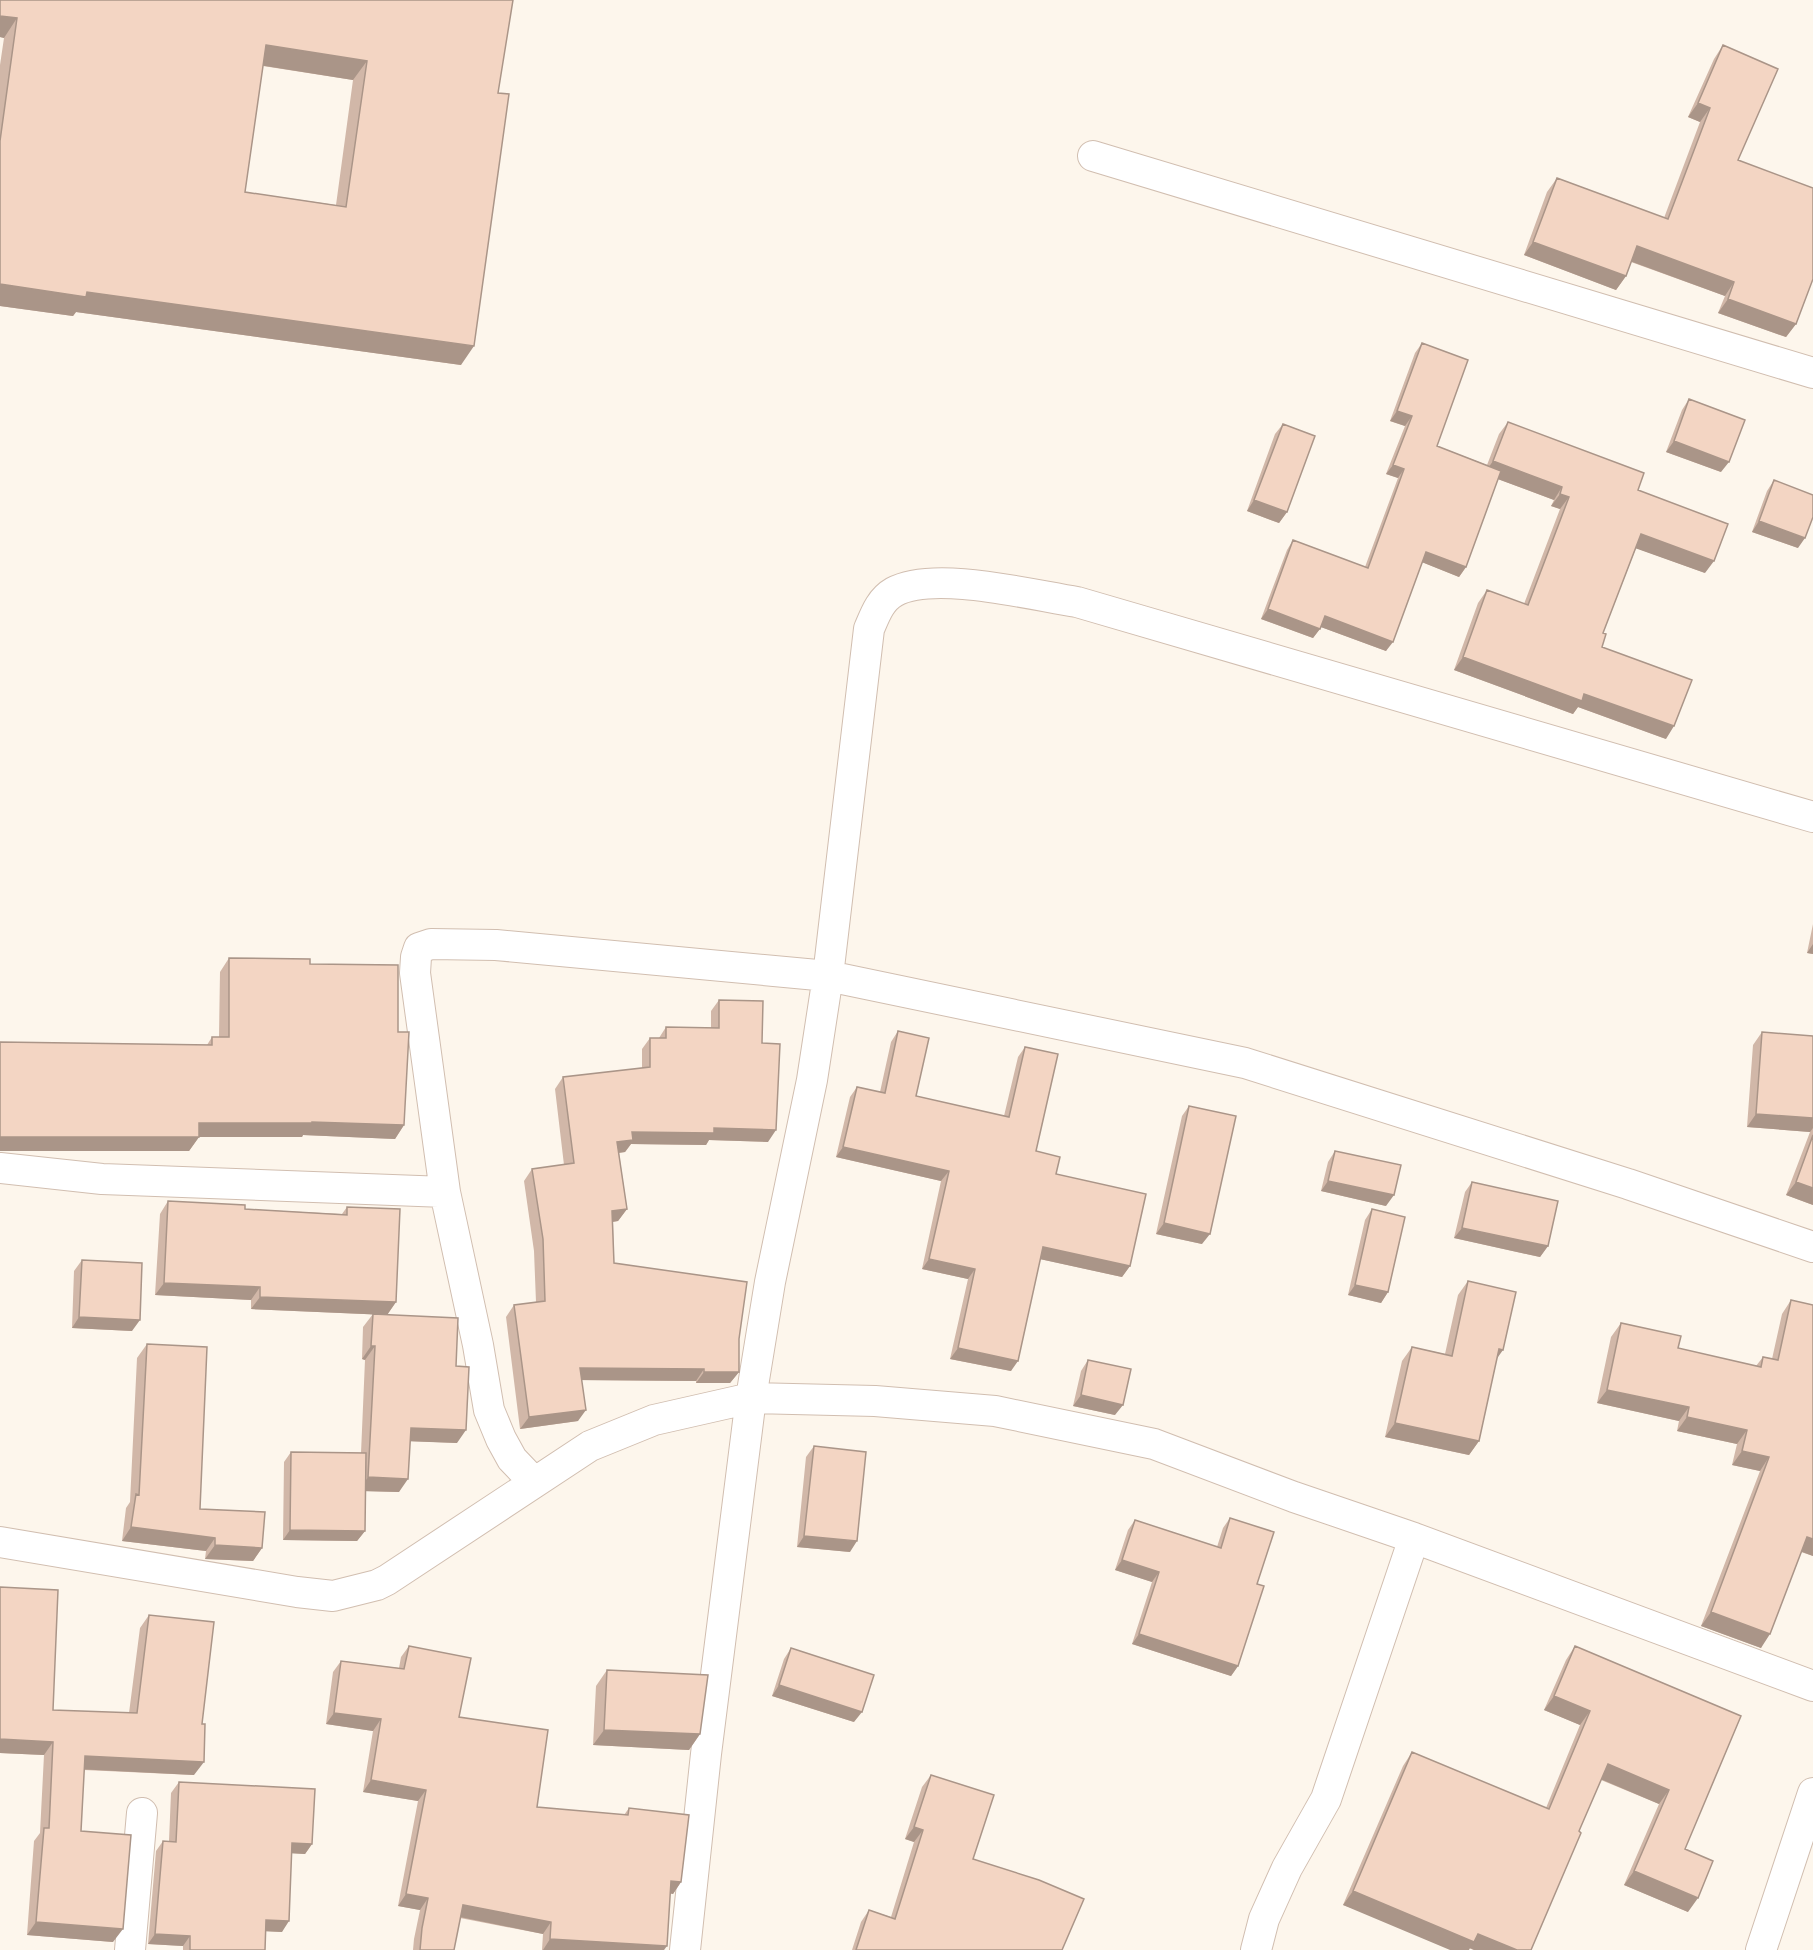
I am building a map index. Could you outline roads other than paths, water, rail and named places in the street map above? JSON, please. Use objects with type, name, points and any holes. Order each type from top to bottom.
[{"type":"street","points":[[1093,156],[1813,373]]},
{"type":"street","points":[[686,1950],[706,1754],[751,1398],[770,1282],[812,1080],[828,976],[869,629],[878,606],[893,592],[916,584],[961,583],[1077,602],[1813,817]]},
{"type":"street","points":[[534,1482],[512,1460],[489,1410],[478,1346],[445,1192],[415,973],[419,948],[431,944],[496,945],[828,976],[1245,1063],[1628,1185],[1813,1247]]},
{"type":"street","points":[[0,1168],[102,1179],[445,1192]]},
{"type":"street","points":[[0,1542],[297,1592],[333,1596],[377,1585],[387,1580],[590,1446],[654,1420],[751,1398],[875,1401],[995,1411],[1154,1444],[1813,1686]]},
{"type":"street","points":[[1256,1950],[1264,1919],[1287,1868],[1326,1799],[1414,1538]]},
{"type":"street","points":[[1761,1950],[1813,1793]]},
{"type":"street","points":[[130,1950],[141,1813]]}]
